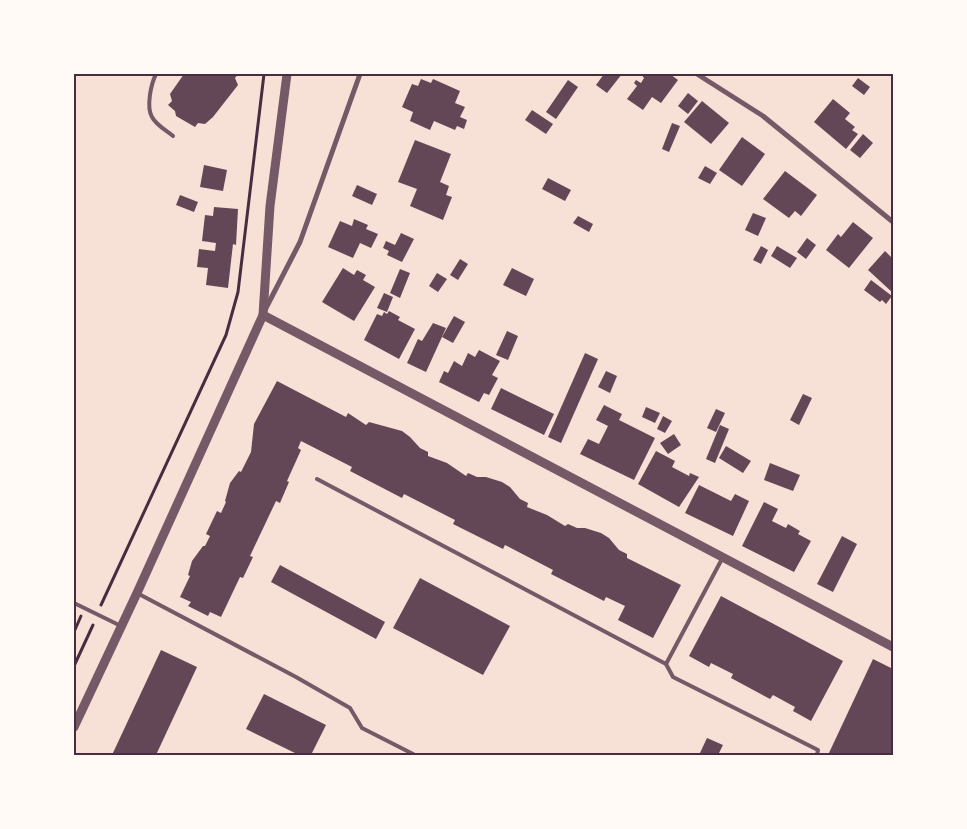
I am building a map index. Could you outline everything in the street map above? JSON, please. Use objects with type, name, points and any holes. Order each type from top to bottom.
[{"type":"street","points":[[263,315],[270,206],[287,74]]},
{"type":"street","points":[[74,727],[263,315],[300,242],[360,74]]},
{"type":"street","points":[[697,74],[762,116],[893,222]]},
{"type":"street","points":[[263,315],[893,647]]},
{"type":"lane","points":[[156,74],[152,81],[150,111],[153,119],[173,136]]},
{"type":"lane","points":[[317,479],[666,664],[673,677],[818,750],[817,755]]},
{"type":"lane","points":[[666,664],[723,557]]},
{"type":"lane","points":[[137,593],[296,677],[350,708],[362,728],[415,755]]},
{"type":"lane","points":[[74,603],[121,626]]},
{"type":"path","points":[[74,666],[226,335],[238,292],[264,74]]},
{"type":"path","points":[[74,632],[84,608]]},
{"type":"building","points":[[184,74],[238,74],[235,78],[238,85],[213,117],[205,124],[198,123],[195,127],[176,116],[175,111],[168,105],[172,101],[170,94]]},
{"type":"building","points":[[604,74],[622,74],[607,93],[596,85]]},
{"type":"building","points":[[641,74],[670,74],[678,80],[661,103],[652,97],[643,110],[627,99],[637,86],[634,83],[636,80],[641,83],[644,78]]},
{"type":"building","points":[[858,78],[870,87],[864,95],[852,86]]},
{"type":"building","points":[[421,79],[431,83],[433,79],[460,91],[455,103],[465,107],[460,117],[467,120],[464,129],[457,126],[455,130],[434,121],[430,130],[410,121],[413,112],[402,107],[412,84],[418,86]]},
{"type":"building","points":[[568,80],[578,87],[556,119],[546,112]]},
{"type":"building","points":[[688,93],[698,101],[688,114],[678,106]]},
{"type":"building","points":[[833,99],[850,113],[845,119],[855,127],[852,130],[858,134],[846,149],[814,122]]},
{"type":"building","points":[[702,101],[729,123],[711,144],[684,122]]},
{"type":"building","points":[[532,110],[553,124],[546,134],[525,120]]},
{"type":"building","points":[[672,123],[680,126],[669,152],[662,149]]},
{"type":"building","points":[[863,134],[873,143],[860,158],[850,150]]},
{"type":"building","points":[[742,137],[765,154],[742,186],[719,170]]},
{"type":"building","points":[[415,140],[451,154],[440,182],[449,186],[446,195],[452,197],[443,220],[410,206],[417,189],[398,182]]},
{"type":"building","points":[[204,165],[227,170],[223,191],[200,187]]},
{"type":"building","points":[[705,166],[717,173],[710,184],[698,178]]},
{"type":"building","points":[[785,171],[817,195],[801,216],[795,211],[789,218],[763,199]]},
{"type":"building","points":[[548,178],[571,190],[565,201],[542,189]]},
{"type":"building","points":[[357,185],[377,194],[372,205],[352,196]]},
{"type":"building","points":[[180,195],[198,202],[194,212],[176,205]]},
{"type":"building","points":[[214,207],[238,209],[236,245],[233,244],[228,288],[206,285],[208,268],[197,267],[199,249],[215,251],[216,243],[202,241],[205,215],[213,216]]},
{"type":"building","points":[[753,213],[766,218],[758,236],[745,230]]},
{"type":"building","points":[[578,216],[593,224],[589,232],[573,223]]},
{"type":"building","points":[[354,219],[368,225],[366,229],[378,234],[371,248],[360,243],[353,258],[328,247],[340,221],[352,226]]},
{"type":"building","points":[[853,222],[873,238],[849,268],[826,250],[838,234],[841,237]]},
{"type":"building","points":[[401,233],[414,239],[402,262],[387,255],[389,251],[383,248],[386,241],[395,245]]},
{"type":"building","points":[[807,238],[816,245],[806,259],[797,252]]},
{"type":"building","points":[[761,246],[768,250],[761,264],[753,260]]},
{"type":"building","points":[[777,246],[797,258],[790,268],[771,256]]},
{"type":"building","points":[[885,251],[893,259],[893,293],[868,270]]},
{"type":"building","points":[[460,259],[468,264],[458,280],[450,275]]},
{"type":"building","points":[[343,268],[354,275],[357,270],[366,275],[363,280],[375,287],[354,321],[322,302]]},
{"type":"building","points":[[512,268],[534,279],[526,296],[503,285]]},
{"type":"building","points":[[400,269],[410,273],[400,298],[390,293]]},
{"type":"building","points":[[437,273],[447,279],[438,292],[429,286]]},
{"type":"building","points":[[871,280],[892,296],[886,304],[882,300],[880,302],[864,290]]},
{"type":"building","points":[[384,293],[393,297],[387,312],[377,308]]},
{"type":"building","points":[[389,311],[400,317],[398,320],[415,329],[399,359],[364,340],[377,314],[382,316],[384,312],[387,314]]},
{"type":"building","points":[[454,316],[465,322],[453,343],[442,337]]},
{"type":"building","points":[[433,323],[446,328],[426,372],[407,363],[418,339],[422,341]]},
{"type":"building","points":[[507,331],[518,336],[508,360],[496,355]]},
{"type":"building","points":[[479,350],[500,361],[492,375],[498,378],[489,395],[484,393],[479,402],[439,382],[444,371],[448,373],[454,361],[462,366],[468,353],[475,357]]},
{"type":"building","points":[[585,353],[598,359],[561,443],[548,437]]},
{"type":"building","points":[[606,371],[617,376],[610,393],[598,387]]},
{"type":"building","points":[[277,381],[346,417],[348,413],[366,425],[369,422],[402,431],[420,448],[428,452],[428,456],[447,463],[466,476],[468,473],[477,477],[486,477],[502,482],[510,487],[520,499],[528,503],[527,507],[547,515],[565,526],[568,524],[601,533],[609,538],[619,550],[627,554],[627,558],[681,585],[653,638],[618,620],[625,606],[606,597],[604,601],[551,574],[553,570],[505,545],[503,549],[453,524],[455,520],[404,494],[402,498],[350,471],[352,467],[301,441],[298,448],[301,450],[287,481],[289,482],[280,503],[276,501],[250,556],[253,557],[243,578],[240,577],[221,617],[210,612],[208,616],[188,606],[191,602],[180,597],[190,576],[188,575],[192,561],[203,546],[205,546],[210,536],[206,534],[217,511],[221,513],[226,502],[230,483],[239,471],[241,472],[251,452],[254,424]]},
{"type":"building","points":[[501,388],[554,414],[544,435],[491,409]]},
{"type":"building","points":[[803,394],[812,398],[799,425],[790,420]]},
{"type":"building","points":[[604,405],[622,414],[619,420],[655,438],[634,480],[580,454],[588,439],[599,444],[608,426],[596,420]]},
{"type":"building","points":[[646,407],[660,413],[655,423],[642,417]]},
{"type":"building","points":[[716,409],[725,413],[716,432],[707,428]]},
{"type":"building","points":[[663,416],[672,421],[665,433],[657,429]]},
{"type":"building","points":[[720,425],[729,429],[715,463],[706,459]]},
{"type":"building","points":[[674,434],[681,445],[668,454],[660,443]]},
{"type":"building","points":[[726,446],[751,461],[743,473],[719,458]]},
{"type":"building","points":[[656,451],[675,461],[672,467],[689,476],[690,473],[699,477],[679,507],[638,484]]},
{"type":"building","points":[[770,463],[800,475],[793,491],[764,480]]},
{"type":"building","points":[[699,485],[731,501],[735,494],[749,501],[733,536],[685,513]]},
{"type":"building","points":[[764,502],[778,509],[772,521],[786,528],[788,524],[800,531],[798,534],[811,541],[794,572],[742,546]]},
{"type":"building","points":[[842,536],[857,544],[833,592],[817,584]]},
{"type":"building","points":[[280,565],[385,622],[376,639],[271,582]]},
{"type":"building","points":[[420,578],[510,626],[483,675],[393,628]]},
{"type":"building","points":[[721,596],[843,661],[811,721],[793,711],[795,707],[773,695],[770,699],[731,678],[733,674],[711,663],[709,667],[689,656]]},
{"type":"building","points":[[161,650],[197,667],[156,755],[112,755]]},
{"type":"building","points":[[873,659],[893,669],[893,755],[828,755]]},
{"type":"building","points":[[264,694],[326,725],[311,755],[299,755],[246,729]]},
{"type":"building","points":[[707,738],[723,745],[718,755],[699,755]]}]
